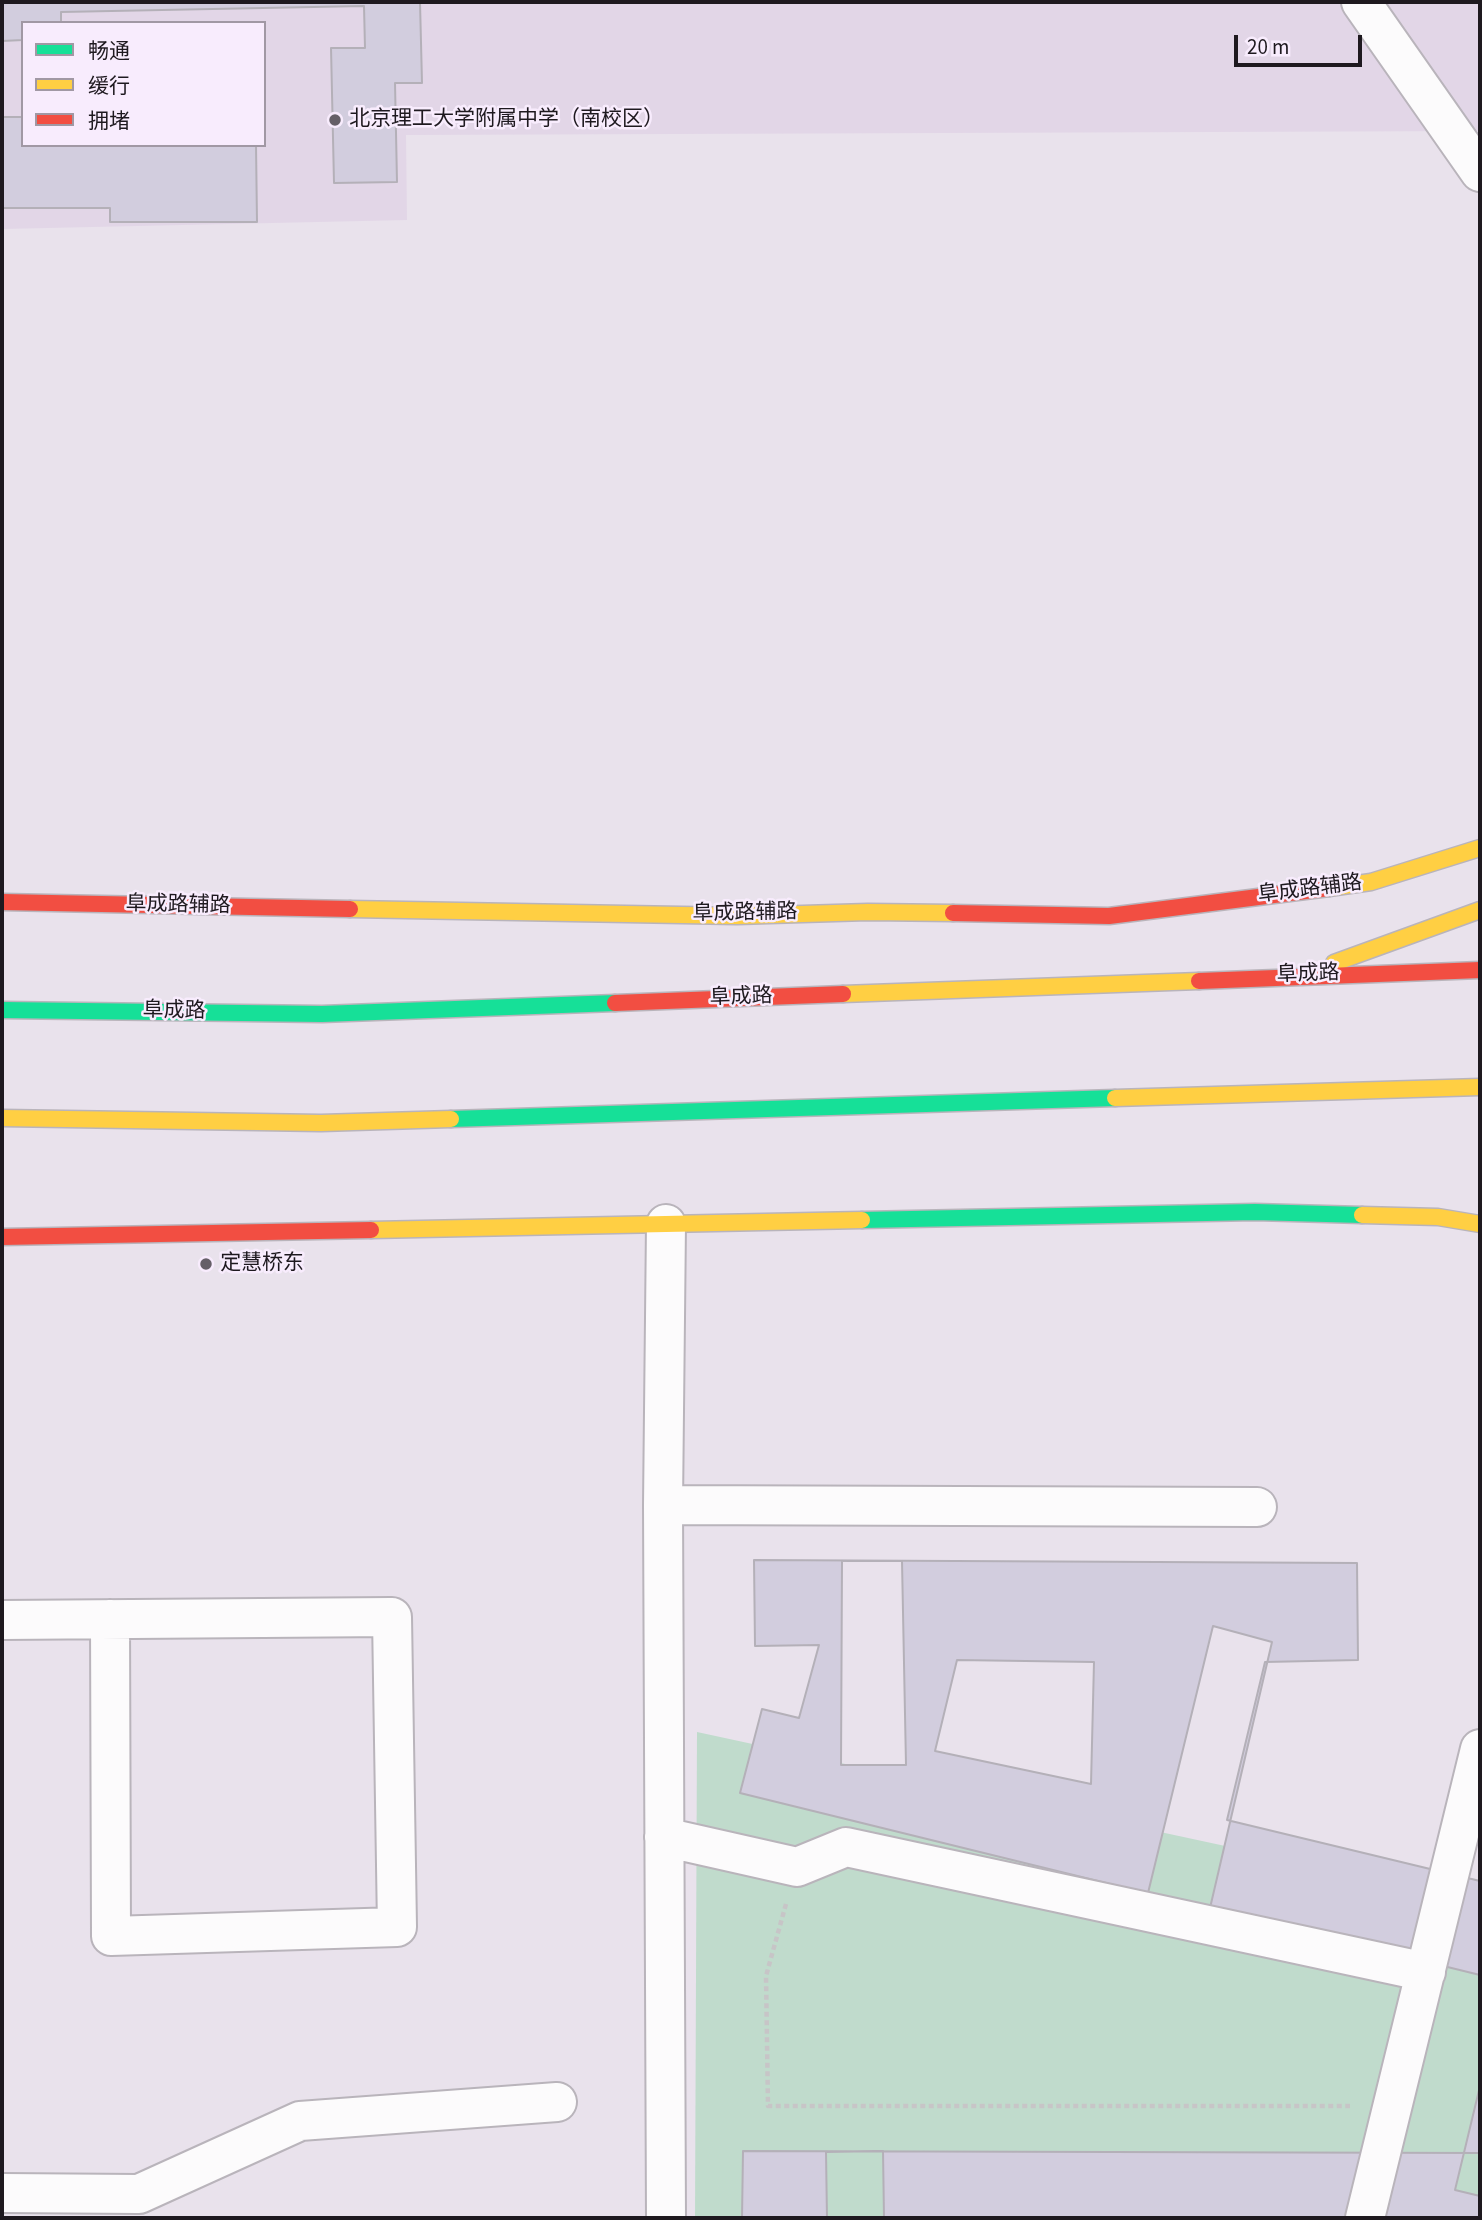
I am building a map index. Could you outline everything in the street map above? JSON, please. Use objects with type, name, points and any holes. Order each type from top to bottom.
[{"type":"main road","name":"阜成路辅路","points":[[2,902],[737,916],[868,912],[1109,916],[1371,882],[1480,848]]},
{"type":"main road","points":[[1301,975],[1480,910]]},
{"type":"main road","name":"阜成路","points":[[2,1010],[322,1014],[1480,970]]},
{"type":"main road","points":[[2,1118],[321,1123],[1480,1087]]},
{"type":"main road","points":[[1435,1089],[1469,1103]]},
{"type":"main road","points":[[2,1237],[1255,1212],[1438,1217],[1480,1224]]},
{"type":"street","points":[[1361,2],[1480,172]]},
{"type":"street","points":[[666,1224],[663,1505],[666,2218]]},
{"type":"street","points":[[663,1505],[1257,1507]]},
{"type":"street","points":[[2,1620],[110,1619],[392,1617],[397,1927],[111,1936],[110,1619]]},
{"type":"street","points":[[1365,2218],[1480,1749]]},
{"type":"street","points":[[664,1836],[797,1867],[846,1847],[1426,1972]]},
{"type":"street","points":[[2,2193],[139,2194],[300,2121],[557,2102]]},
{"type":"path","points":[[797,1867],[766,1976],[768,2106],[1392,2106]]},
{"type":"shaded area","points":[[2,2],[1480,2],[1480,131],[406,135],[407,220],[2,229]]},
{"type":"green space","points":[[697,1732],[1480,1901],[1480,2218],[695,2218]]},
{"type":"building","points":[[2,2],[420,2],[422,83],[395,83],[397,182],[334,183],[331,48],[365,48],[364,6],[61,12],[61,21],[21,21],[21,40],[2,41]]},
{"type":"building","points":[[2,117],[21,117],[21,147],[256,147],[257,222],[110,222],[110,208],[2,208]]},
{"type":"building","points":[[754,1560],[1357,1563],[1358,1660],[1265,1662],[1227,1820],[1480,1881],[1480,1975],[740,1793],[762,1709],[799,1718],[819,1645],[755,1646]],"holes":[[[957,1660],[1094,1662],[1091,1784],[935,1751]]]},
{"type":"building","points":[[842,1561],[902,1561],[906,1765],[841,1765]]},
{"type":"building","points":[[1213,1626],[1272,1642],[1210,1908],[1148,1893]]},
{"type":"building","points":[[1480,2086],[1480,2196],[1455,2190]]},
{"type":"building","points":[[743,2151],[1480,2153],[1480,2218],[742,2218]]},
{"type":"building","points":[[883,2151],[884,2218],[827,2218],[826,2152]]},
{"type":"traffic: fast","points":[[2,1010],[322,1014],[615,1003]]},
{"type":"traffic: fast","points":[[451,1119],[1115,1098]]},
{"type":"traffic: fast","points":[[862,1220],[1255,1212],[1362,1215]]},
{"type":"traffic: slow","points":[[1329,888],[1371,882],[1480,848]]},
{"type":"traffic: slow","points":[[350,909],[737,916],[868,912],[953,913]]},
{"type":"traffic: slow","points":[[1334,963],[1480,910]]},
{"type":"traffic: slow","points":[[843,994],[1199,981]]},
{"type":"traffic: slow","points":[[1115,1098],[1480,1087]]},
{"type":"traffic: slow","points":[[2,1118],[321,1123],[451,1119]]},
{"type":"traffic: slow","points":[[1362,1215],[1438,1217],[1480,1224]]},
{"type":"traffic: slow","points":[[371,1230],[862,1220]]},
{"type":"traffic: jam","points":[[953,913],[1109,916],[1329,888]]},
{"type":"traffic: jam","points":[[2,902],[350,909]]},
{"type":"traffic: jam","points":[[1199,981],[1480,970]]},
{"type":"traffic: jam","points":[[615,1003],[843,994]]},
{"type":"traffic: jam","points":[[2,1237],[371,1230]]},
{"type":"place","name":"北京理工大学附属中学（南校区）","points":[[335,120]]},
{"type":"place","name":"定慧桥东","points":[[206,1264]]}]
